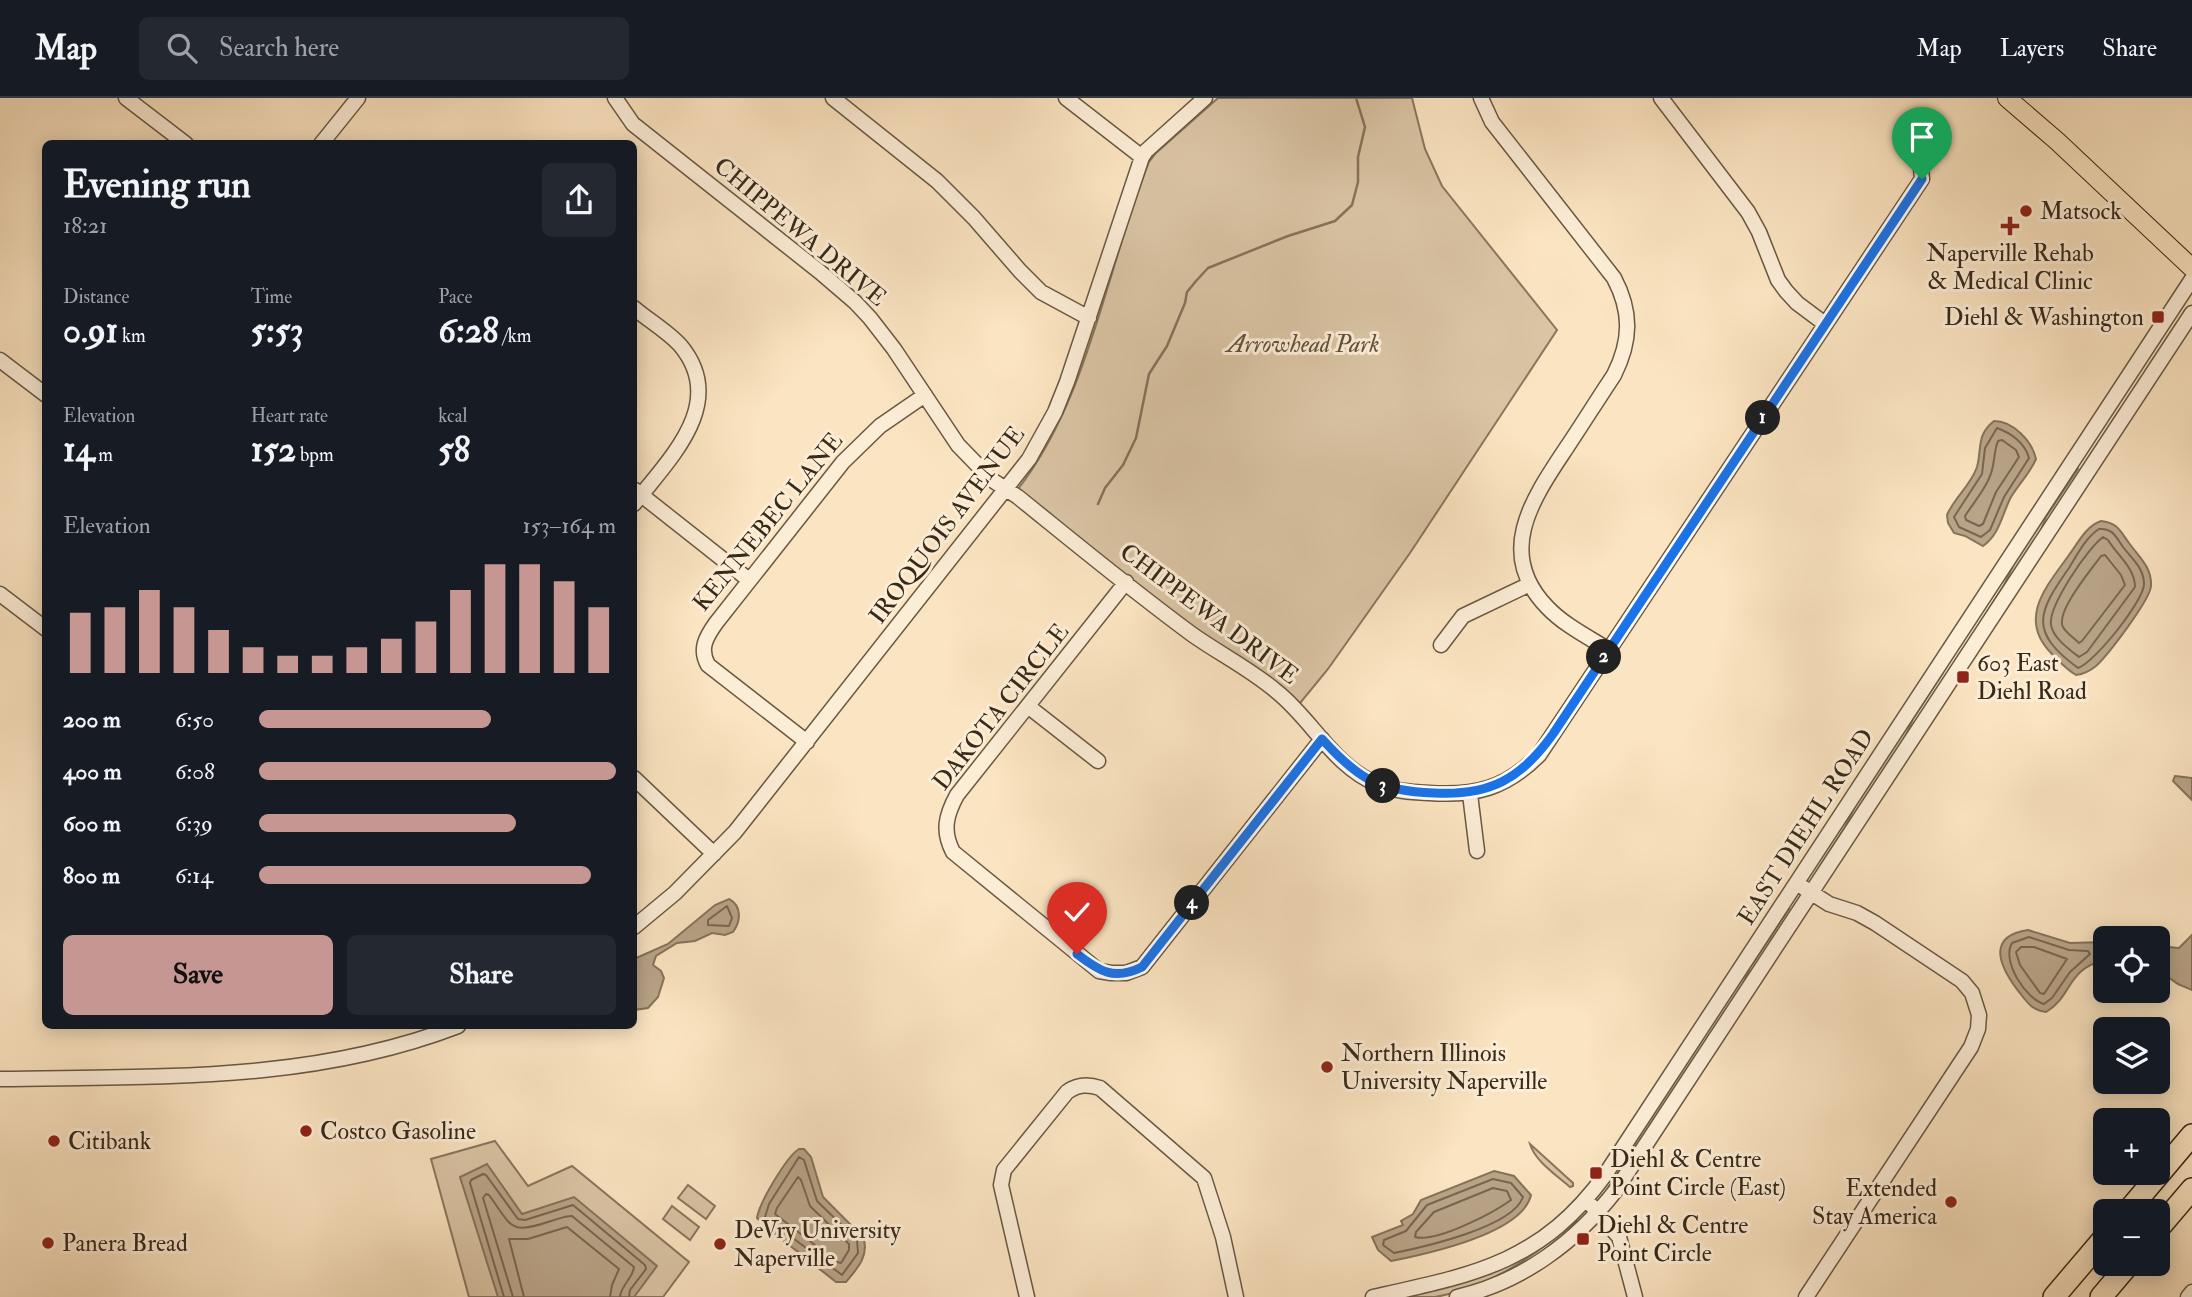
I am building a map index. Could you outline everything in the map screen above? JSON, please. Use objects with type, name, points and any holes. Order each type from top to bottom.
[{"type":"highway","points":[[2138,1199],[2192,1135]]},
{"type":"highway","points":[[2170,1215],[2192,1189]]},
{"type":"highway","points":[[2054,1297],[2093,1251]]},
{"type":"highway","points":[[2106,1292],[2119,1276]]},
{"type":"main road","points":[[2007,98],[2057,141],[2192,268]]},
{"type":"street","points":[[126,98],[181,140]]},
{"type":"street","points":[[324,140],[358,98]]},
{"type":"street","points":[[833,98],[937,181],[1035,287],[1089,318]]},
{"type":"street","points":[[1066,98],[1142,157]]},
{"type":"street","name":"IROQUOIS AVENUE","points":[[637,924],[674,893],[742,824],[1030,459],[1055,412],[1142,157],[1205,98]]},
{"type":"street","points":[[1481,98],[1492,122],[1614,278],[1628,317],[1626,346],[1614,374],[1538,491],[1527,514],[1523,533],[1522,552],[1530,584],[1546,606],[1609,650]]},
{"type":"street","points":[[1666,100],[1748,212],[1778,280],[1786,291],[1825,324]]},
{"type":"street","name":"CHIPPEWA DRIVE","points":[[617,101],[633,124],[855,302],[894,349],[958,445],[992,480],[1194,635],[1241,664],[1279,693],[1348,766],[1375,783],[1408,792],[1470,794],[1506,781],[1539,755],[1922,179],[1920,158]]},
{"type":"street","name":"EAST DIEHL ROAD","points":[[1373,1297],[1462,1276],[1514,1257],[1553,1231],[1586,1200],[1605,1175],[2192,279]]},
{"type":"street","points":[[637,310],[675,341],[689,358],[697,380],[698,400],[694,420],[685,438],[637,495]]},
{"type":"street","name":"EAST DIEHL ROAD","points":[[1457,1297],[1501,1283],[1535,1265],[1570,1240],[1599,1213],[2192,313]]},
{"type":"street","points":[[0,360],[42,392]]},
{"type":"street","name":"KENNEBEC LANE","points":[[807,742],[708,665],[703,651],[708,634],[842,462],[880,426],[925,395]]},
{"type":"street","points":[[637,497],[749,580]]},
{"type":"street","name":"DAKOTA CIRCLE","points":[[1126,582],[957,795],[946,822],[949,843],[954,852],[1066,946],[1105,973],[1126,973],[1142,967],[1322,739]]},
{"type":"street","points":[[1441,645],[1463,616],[1530,584]]},
{"type":"street","points":[[0,594],[42,626]]},
{"type":"street","points":[[1029,706],[1098,761]]},
{"type":"street","points":[[637,781],[714,854]]},
{"type":"street","points":[[1470,794],[1477,851]]},
{"type":"street","points":[[1797,883],[1836,907],[1875,923],[1962,981],[1974,997],[1980,1020],[1971,1047],[1805,1297]]},
{"type":"street","points":[[0,1079],[243,1073],[324,1063],[378,1052],[449,1029]]},
{"type":"street","points":[[1027,1297],[1001,1185],[1004,1170],[1068,1092],[1074,1087],[1091,1085],[1100,1088],[1204,1178],[1221,1229],[1236,1297]]},
{"type":"street","points":[[1586,1200],[1619,1237],[1635,1297]]},
{"type":"street","points":[[2188,1297],[2192,1292]]},
{"type":"green space","name":"Arrowhead Park","points":[[1218,98],[1412,98],[1425,149],[1442,186],[1557,330],[1410,553],[1328,669],[1296,708],[1252,670],[1014,494],[1039,458],[1078,378],[1149,162]]},
{"type":"green space","points":[[2076,467],[2078,469],[2046,517],[2036,543],[1973,638],[1971,637],[2004,585],[2018,555]]},
{"type":"green space","points":[[1942,672],[1913,719],[1900,749],[1818,873],[1816,872],[1845,827],[1860,796]]},
{"type":"green space","points":[[1787,908],[1789,909],[1750,968],[1738,995],[1608,1192],[1606,1191],[1629,1156],[1643,1126]]},
{"type":"green space","points":[[495,1141],[528,1186],[572,1166],[689,1262],[663,1297],[469,1297],[431,1159]]},
{"type":"green space","points":[[1530,1144],[1573,1183],[1573,1186],[1570,1187],[1547,1167],[1536,1156]]},
{"type":"green space","points":[[688,1185],[715,1206],[706,1219],[678,1198]]},
{"type":"green space","points":[[672,1206],[699,1227],[690,1240],[663,1219]]},
{"type":"green space","points":[[1575,1218],[1577,1221],[1545,1246],[1493,1278],[1455,1293],[1435,1297],[1397,1297],[1466,1281],[1505,1267]]},
{"type":"water","points":[[1994,421],[2008,424],[2021,433],[2036,459],[2011,497],[1997,530],[1983,546],[1954,533],[1947,515],[1974,474],[1982,437]]},
{"type":"water","points":[[2101,521],[2121,531],[2147,568],[2151,586],[2136,615],[2110,651],[2094,668],[2076,675],[2052,654],[2042,641],[2036,616],[2044,591],[2052,579],[2083,535]]},
{"type":"water","points":[[2175,776],[2192,778],[2192,800],[2173,781]]},
{"type":"water","points":[[729,899],[736,906],[738,923],[733,932],[725,935],[712,933],[695,941],[677,943],[656,956],[653,965],[661,971],[664,978],[658,997],[648,1008],[637,1010],[637,958],[668,944],[715,905]]},
{"type":"water","points":[[2028,930],[2070,943],[2093,942],[2093,964],[2076,976],[2055,1006],[2046,1012],[2036,1009],[2025,1000],[2001,960],[2002,944],[2015,933]]},
{"type":"water","points":[[2192,935],[2192,990],[2170,978],[2170,947],[2179,948]]},
{"type":"water","points":[[799,1149],[804,1149],[811,1157],[823,1197],[863,1237],[864,1256],[846,1282],[836,1282],[757,1218],[774,1180]]},
{"type":"water","points":[[487,1164],[522,1214],[574,1197],[657,1266],[634,1297],[498,1297],[460,1177]]},
{"type":"water","points":[[1494,1171],[1514,1176],[1531,1195],[1524,1209],[1510,1221],[1471,1240],[1407,1258],[1391,1261],[1378,1250],[1372,1237],[1403,1225],[1401,1221],[1413,1214],[1421,1200]]},
{"type":"waterway","points":[[1098,504],[1105,488],[1123,465],[1136,438],[1149,374],[1167,346],[1187,292],[1196,281],[1208,268],[1288,236],[1335,221],[1352,205],[1358,182],[1358,157],[1365,127],[1356,98]]},
{"type":"place","name":"Matsock","points":[[2026,211]]},
{"type":"place","name":"Naperville Rehab & Medical Clinic","points":[[2010,226]]},
{"type":"place","name":"Diehl & Washington","points":[[2158,317]]},
{"type":"place","name":"603 East Diehl Road","points":[[1963,677]]},
{"type":"place","name":"Northern Illinois University Naperville","points":[[1327,1067]]},
{"type":"place","name":"Costco Gasoline","points":[[306,1131]]},
{"type":"place","name":"Citibank","points":[[54,1141]]},
{"type":"place","name":"Diehl & Centre Point Circle (East)","points":[[1596,1173]]},
{"type":"place","name":"Extended Stay America","points":[[1951,1202]]},
{"type":"place","name":"Diehl & Centre Point Circle","points":[[1583,1239]]},
{"type":"place","name":"Panera Bread","points":[[48,1243]]},
{"type":"place","name":"DeVry University Naperville","points":[[720,1244]]},
{"type":"route","points":[[1077,954],[1105,973],[1126,973],[1142,967],[1322,739],[1336,755],[1362,776],[1391,789],[1408,792],[1470,794],[1506,781],[1539,755],[1922,179]]}]
